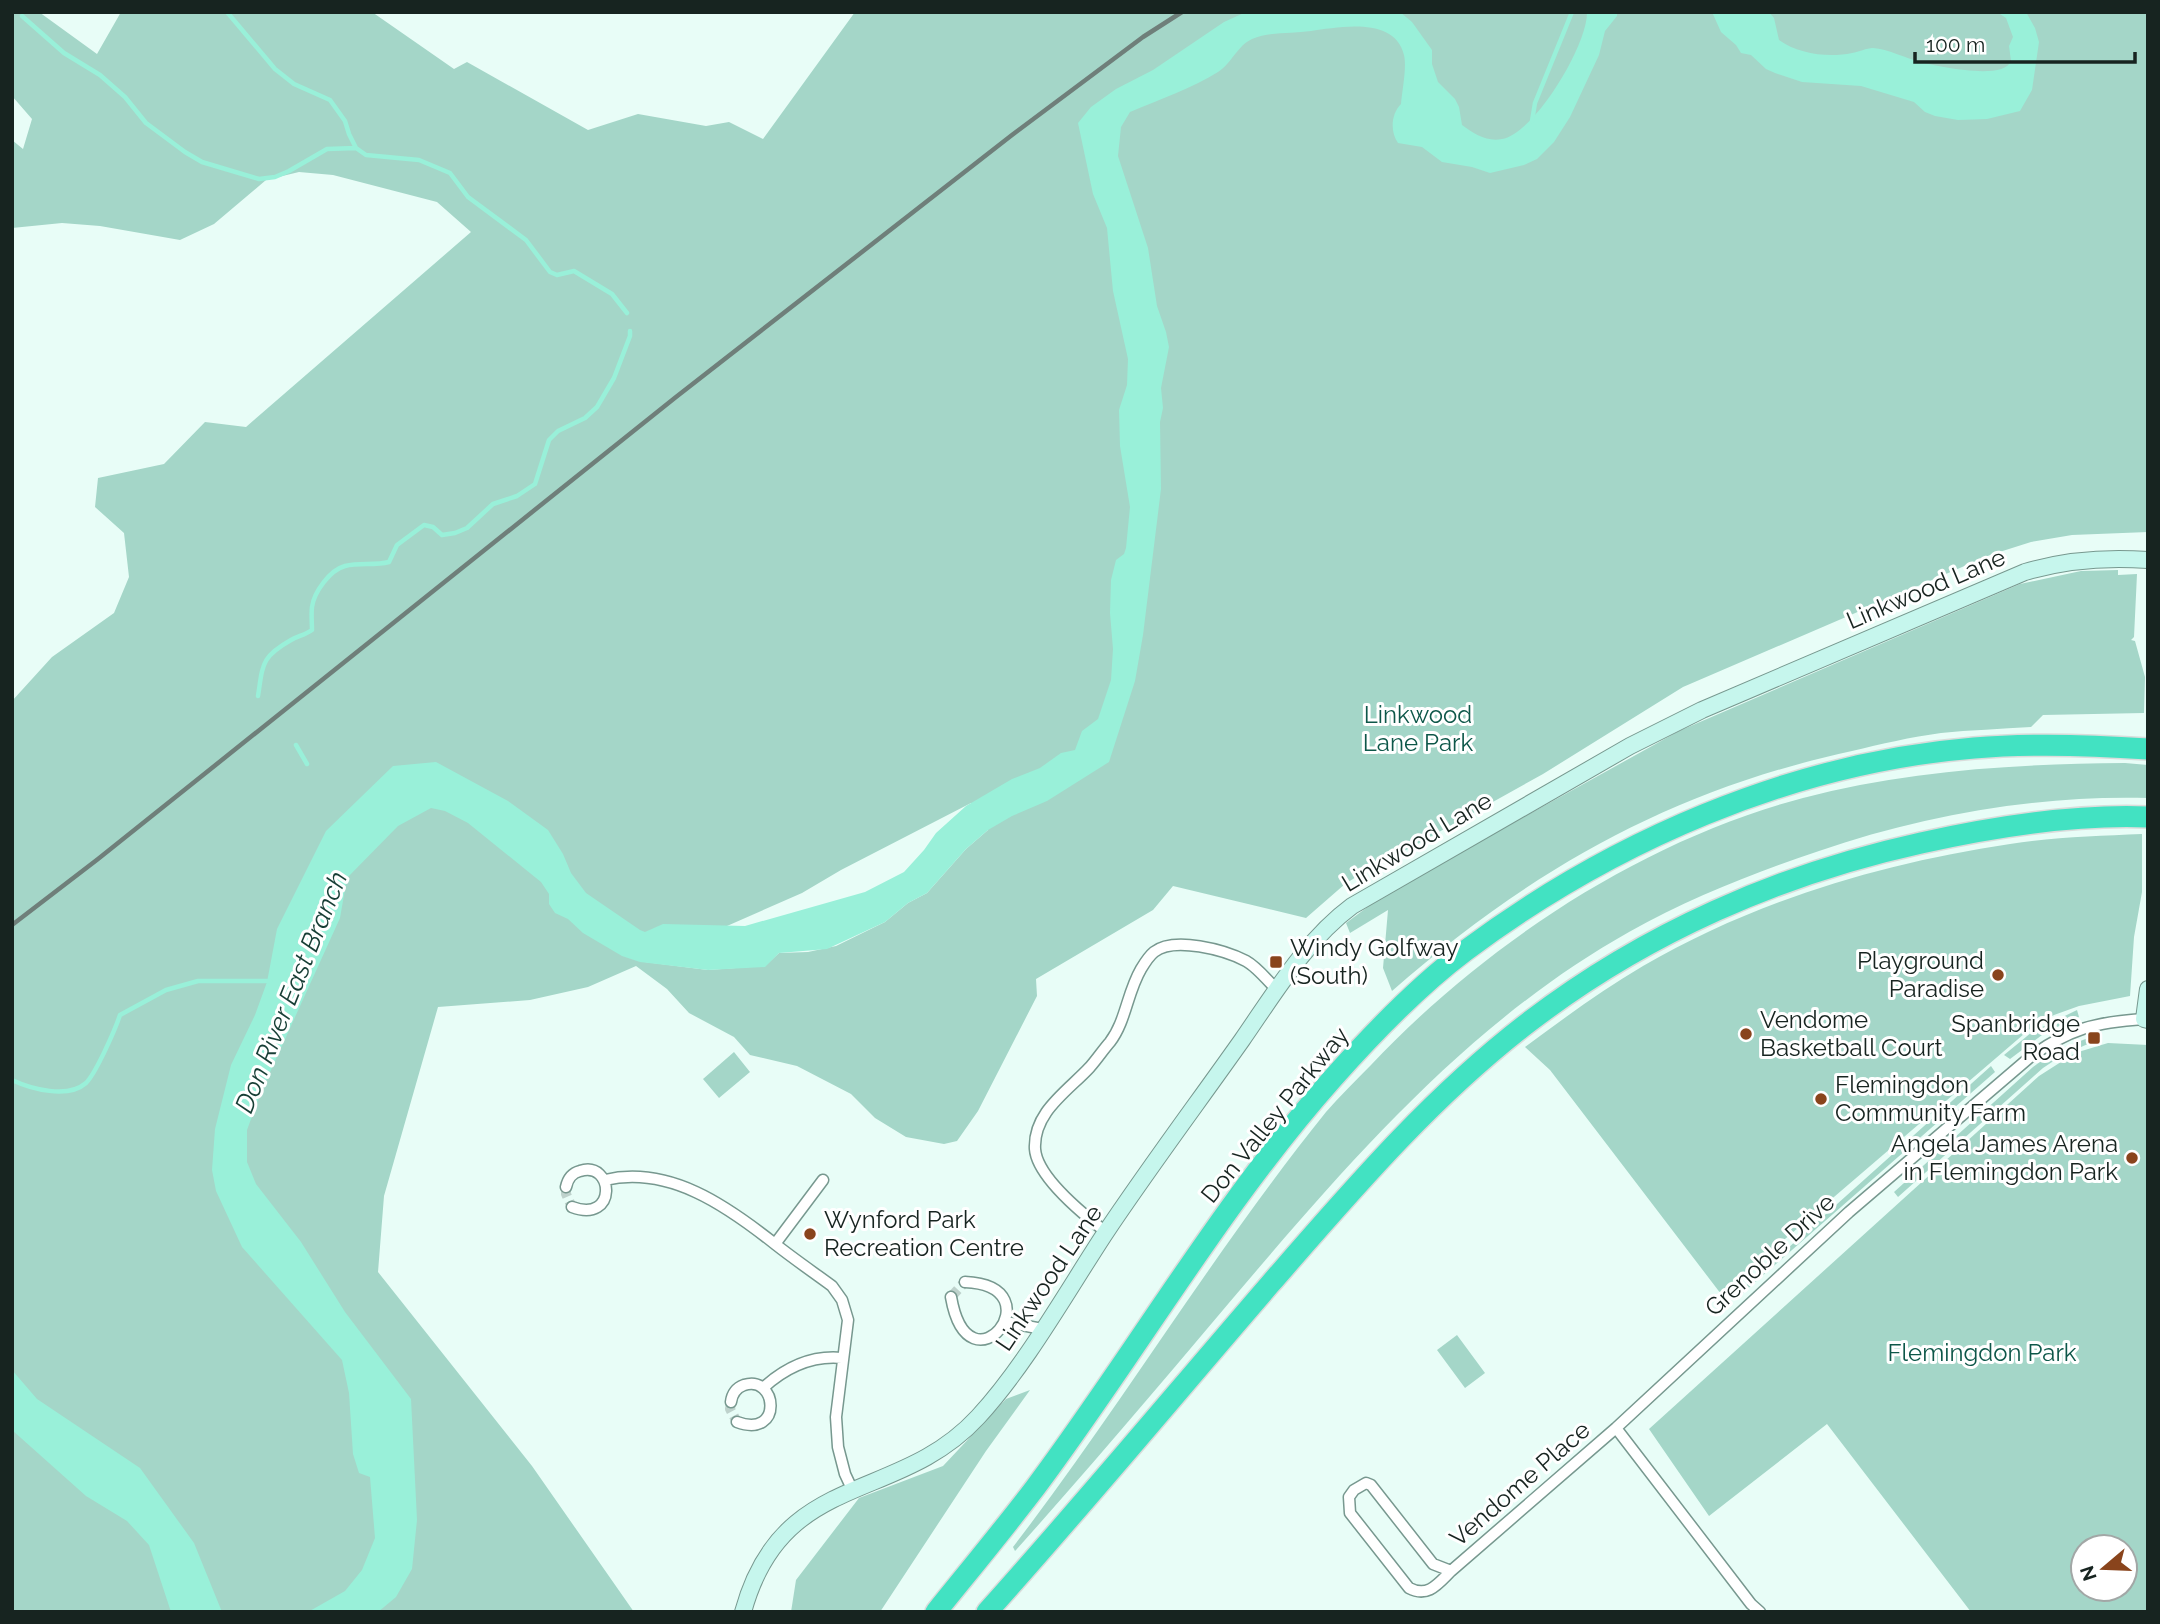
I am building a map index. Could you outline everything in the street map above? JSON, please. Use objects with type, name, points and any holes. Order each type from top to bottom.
[{"type":"highway","name":"Don Valley Parkway","points":[[936,1612],[1035,1488],[1259,1170],[1332,1079],[1404,1004],[1462,953],[1548,893],[1630,849],[1720,809],[1808,778],[1894,759],[1973,748],[2080,744],[2148,749]]},
{"type":"highway","points":[[987,1612],[1380,1158],[1455,1083],[1530,1021],[1615,963],[1704,914],[1788,880],[1874,853],[1966,833],[2067,821],[2148,817]]},
{"type":"street","name":"Linkwood Lane","points":[[743,1612],[758,1570],[783,1535],[816,1508],[852,1489],[918,1461],[961,1433],[980,1415],[1277,990],[1321,935],[1361,899],[1630,746],[1690,716],[2025,572],[2078,561],[2148,560]]},
{"type":"street","points":[[1106,1232],[1069,1199],[1046,1173],[1038,1163],[1035,1146],[1040,1122],[1062,1093],[1088,1069],[1119,1030],[1127,1000],[1141,969],[1155,951],[1182,944],[1209,947],[1248,962],[1277,990]]},
{"type":"street","points":[[2146,1019],[2148,989]]},
{"type":"street","name":"Grenoble Drive","points":[[1616,1428],[1849,1212],[2029,1058],[2050,1042],[2078,1028],[2106,1021],[2146,1019]]},
{"type":"street","points":[[566,1187],[574,1173],[585,1169],[597,1171],[605,1180],[607,1192],[603,1203],[594,1210],[572,1207]]},
{"type":"street","points":[[605,1180],[638,1176],[677,1184],[720,1205],[820,1277],[839,1295],[848,1320],[836,1417],[838,1447],[852,1489]]},
{"type":"street","points":[[775,1244],[823,1180]]},
{"type":"street","points":[[951,1297],[957,1323],[963,1332],[972,1338],[982,1339],[1001,1331],[1006,1322],[1007,1309],[1003,1297],[980,1282],[965,1282]]},
{"type":"street","points":[[1006,1322],[1042,1329]]},
{"type":"street","points":[[763,1388],[776,1376],[797,1365],[816,1359],[842,1358]]},
{"type":"street","points":[[731,1402],[735,1390],[744,1385],[754,1384],[769,1395],[772,1405],[769,1415],[762,1422],[753,1426],[737,1422]]},
{"type":"street","points":[[1616,1428],[1754,1609]]},
{"type":"street","name":"Vendome Place","points":[[1451,1571],[1433,1564],[1371,1485],[1366,1483],[1354,1490],[1349,1497],[1350,1513],[1409,1588],[1416,1592],[1430,1591],[1616,1428]]},
{"type":"green space","name":"Linkwood Lane Park","points":[[12,12],[39,12],[97,54],[121,12],[372,12],[454,69],[467,62],[588,130],[638,114],[706,126],[729,122],[763,139],[855,12],[2148,12],[2148,532],[2072,535],[2031,542],[1990,555],[1683,687],[1543,774],[1372,867],[1345,884],[1306,918],[1173,886],[1153,910],[1036,979],[1037,996],[978,1111],[957,1141],[944,1144],[906,1137],[875,1118],[851,1094],[797,1066],[750,1055],[734,1037],[689,1013],[667,989],[636,966],[588,987],[530,1000],[438,1007],[384,1196],[378,1272],[532,1466],[634,1612],[12,1612],[12,701],[52,657],[114,613],[129,577],[124,533],[95,507],[98,478],[164,464],[205,422],[246,427],[471,232],[437,202],[333,175],[299,172],[266,180],[214,224],[180,240],[100,226],[62,223],[12,228],[12,140],[23,149],[32,119],[12,96]],"holes":[[[971,803],[988,830],[966,849],[927,893],[908,903],[885,922],[836,946],[808,952],[779,953],[765,966],[708,970],[645,962],[802,893]]]},
{"type":"green space","points":[[2118,570],[2118,575],[2137,574],[2134,637],[2131,640],[2135,641],[2145,677],[2144,713],[2043,715],[2031,727],[1919,737],[1786,768],[1724,788],[1664,812],[1606,840],[1551,872],[1497,908],[1392,991],[1383,968],[1388,910],[1350,933],[1346,923],[1385,894],[1679,731],[2020,584],[2081,571]]},
{"type":"green space","points":[[2125,763],[2148,765],[2148,798],[2023,804],[1940,818],[1858,838],[1770,868],[1699,897],[1629,932],[1575,965],[1524,1002],[1428,1084],[1340,1175],[1015,1551],[1013,1547],[1092,1439],[1206,1273],[1326,1112],[1416,1021],[1464,978],[1515,939],[1569,902],[1625,869],[1683,841],[1743,817],[1803,798],[1882,781],[1963,770]]},
{"type":"green space","points":[[2142,834],[2142,892],[2134,937],[2130,996],[2079,1006],[2054,1015],[2031,1028],[1721,1294],[1550,1070],[1525,1047],[1643,966],[1730,922],[1820,888],[1914,862],[1962,852],[2060,838]]},
{"type":"green space","points":[[2077,1010],[2079,1017],[2046,1032],[2010,1059],[2004,1055],[2032,1032]]},
{"type":"green space","points":[[2088,1038],[2090,1043],[2061,1056],[2043,1068],[1898,1197],[1894,1192],[2033,1067],[2055,1051]]},
{"type":"green space","name":"Flemingdon Park","points":[[2108,1043],[2148,1045],[2148,1612],[1971,1612],[1827,1424],[1709,1516],[1649,1429],[2039,1076],[2075,1053]]},
{"type":"green space","points":[[734,1052],[750,1072],[719,1098],[703,1079]]},
{"type":"green space","points":[[1991,1066],[1995,1072],[1736,1299],[1731,1299]]},
{"type":"green space","points":[[1457,1335],[1485,1373],[1465,1388],[1437,1350]]},
{"type":"green space","points":[[1030,1390],[986,1451],[880,1612],[791,1612],[796,1580],[859,1498],[943,1466],[1006,1399]]},
{"type":"water","name":"Don River East Branch","points":[[1246,12],[1400,12],[1412,22],[1432,50],[1432,64],[1438,82],[1455,99],[1462,125],[1481,136],[1496,140],[1515,133],[1544,105],[1579,44],[1587,12],[1617,12],[1617,16],[1605,31],[1599,55],[1570,117],[1554,142],[1537,159],[1490,173],[1442,162],[1422,147],[1398,143],[1393,123],[1401,104],[1405,60],[1399,43],[1390,34],[1378,29],[1350,27],[1259,36],[1247,42],[1223,68],[1208,78],[1130,112],[1121,127],[1118,156],[1148,248],[1157,306],[1169,347],[1161,388],[1161,489],[1135,681],[1109,762],[1047,801],[988,830],[966,849],[927,893],[908,903],[885,922],[827,949],[779,953],[765,967],[708,970],[640,962],[622,956],[555,913],[549,904],[549,894],[541,882],[468,823],[445,811],[431,808],[398,826],[347,878],[340,918],[261,1092],[247,1130],[247,1162],[256,1184],[301,1242],[345,1312],[411,1399],[417,1520],[412,1569],[396,1597],[378,1612],[308,1612],[345,1591],[362,1570],[375,1538],[370,1477],[359,1473],[353,1454],[349,1393],[342,1360],[242,1247],[216,1191],[212,1170],[215,1129],[231,1065],[255,1015],[267,982],[277,929],[326,831],[393,766],[436,762],[508,801],[548,830],[571,873],[586,893],[640,930],[645,932],[663,924],[745,926],[865,892],[904,872],[936,833],[966,806],[1012,779],[1040,768],[1061,753],[1075,750],[1082,731],[1098,719],[1111,680],[1111,580],[1116,560],[1124,554],[1126,548],[1130,507],[1120,446],[1119,410],[1127,385],[1128,359],[1113,291],[1107,228],[1093,194],[1078,123],[1091,107],[1116,89],[1153,70],[1224,22]]},
{"type":"water","points":[[1712,12],[1769,12],[1774,18],[1779,40],[1804,52],[1834,55],[1873,48],[1929,64],[1984,71],[2006,67],[2011,61],[2009,46],[2013,37],[2006,18],[1997,12],[2026,12],[2039,42],[2032,90],[2020,111],[1987,119],[1958,120],[1935,116],[1925,112],[1914,102],[1861,86],[1802,82],[1766,69],[1751,55],[1741,53],[1721,32]]},
{"type":"water","points":[[12,1370],[37,1399],[140,1468],[194,1543],[222,1612],[171,1612],[149,1545],[127,1521],[86,1496],[12,1430]]},
{"type":"waterway","points":[[227,12],[275,69],[294,84],[330,100],[345,121],[356,148],[366,155],[419,160],[450,173],[468,197],[526,240],[550,272],[557,275],[574,271],[612,294],[627,313]]},
{"type":"waterway","points":[[1532,121],[1535,103],[1572,12]]},
{"type":"waterway","points":[[22,16],[64,53],[100,75],[125,97],[146,123],[202,162],[259,179],[275,177],[289,171],[327,149],[356,148]]},
{"type":"waterway","points":[[258,696],[265,662],[281,646],[312,630],[313,601],[324,582],[339,568],[389,562],[397,545],[424,525],[433,527],[442,535],[455,533],[467,528],[493,504],[517,496],[535,484],[549,440],[558,431],[585,418],[597,407],[614,378],[630,331]]},
{"type":"waterway","points":[[296,745],[307,764]]},
{"type":"waterway","name":"Don River East Branch","points":[[12,1080],[49,1091],[70,1091],[78,1088],[86,1083],[95,1070],[120,1015],[166,990],[198,981],[270,981]]},
{"type":"tunnel","points":[[566,1187],[572,1207]]},
{"type":"tunnel","points":[[951,1297],[965,1282]]},
{"type":"tunnel","points":[[731,1402],[730,1409],[737,1422]]},
{"type":"railway","points":[[12,925],[676,397],[1012,135],[1143,37],[1182,12]]},
{"type":"place","name":"Windy Golfway (South)","points":[[1276,962]]},
{"type":"place","name":"Playground Paradise","points":[[1998,975]]},
{"type":"place","name":"Vendome Basketball Court","points":[[1746,1034]]},
{"type":"place","name":"Spanbridge Road","points":[[2094,1038]]},
{"type":"place","name":"Flemingdon Community Farm","points":[[1821,1099]]},
{"type":"place","name":"Angela James Arena in Flemingdon Park","points":[[2132,1158]]},
{"type":"place","name":"Wynford Park Recreation Centre","points":[[810,1234]]}]
